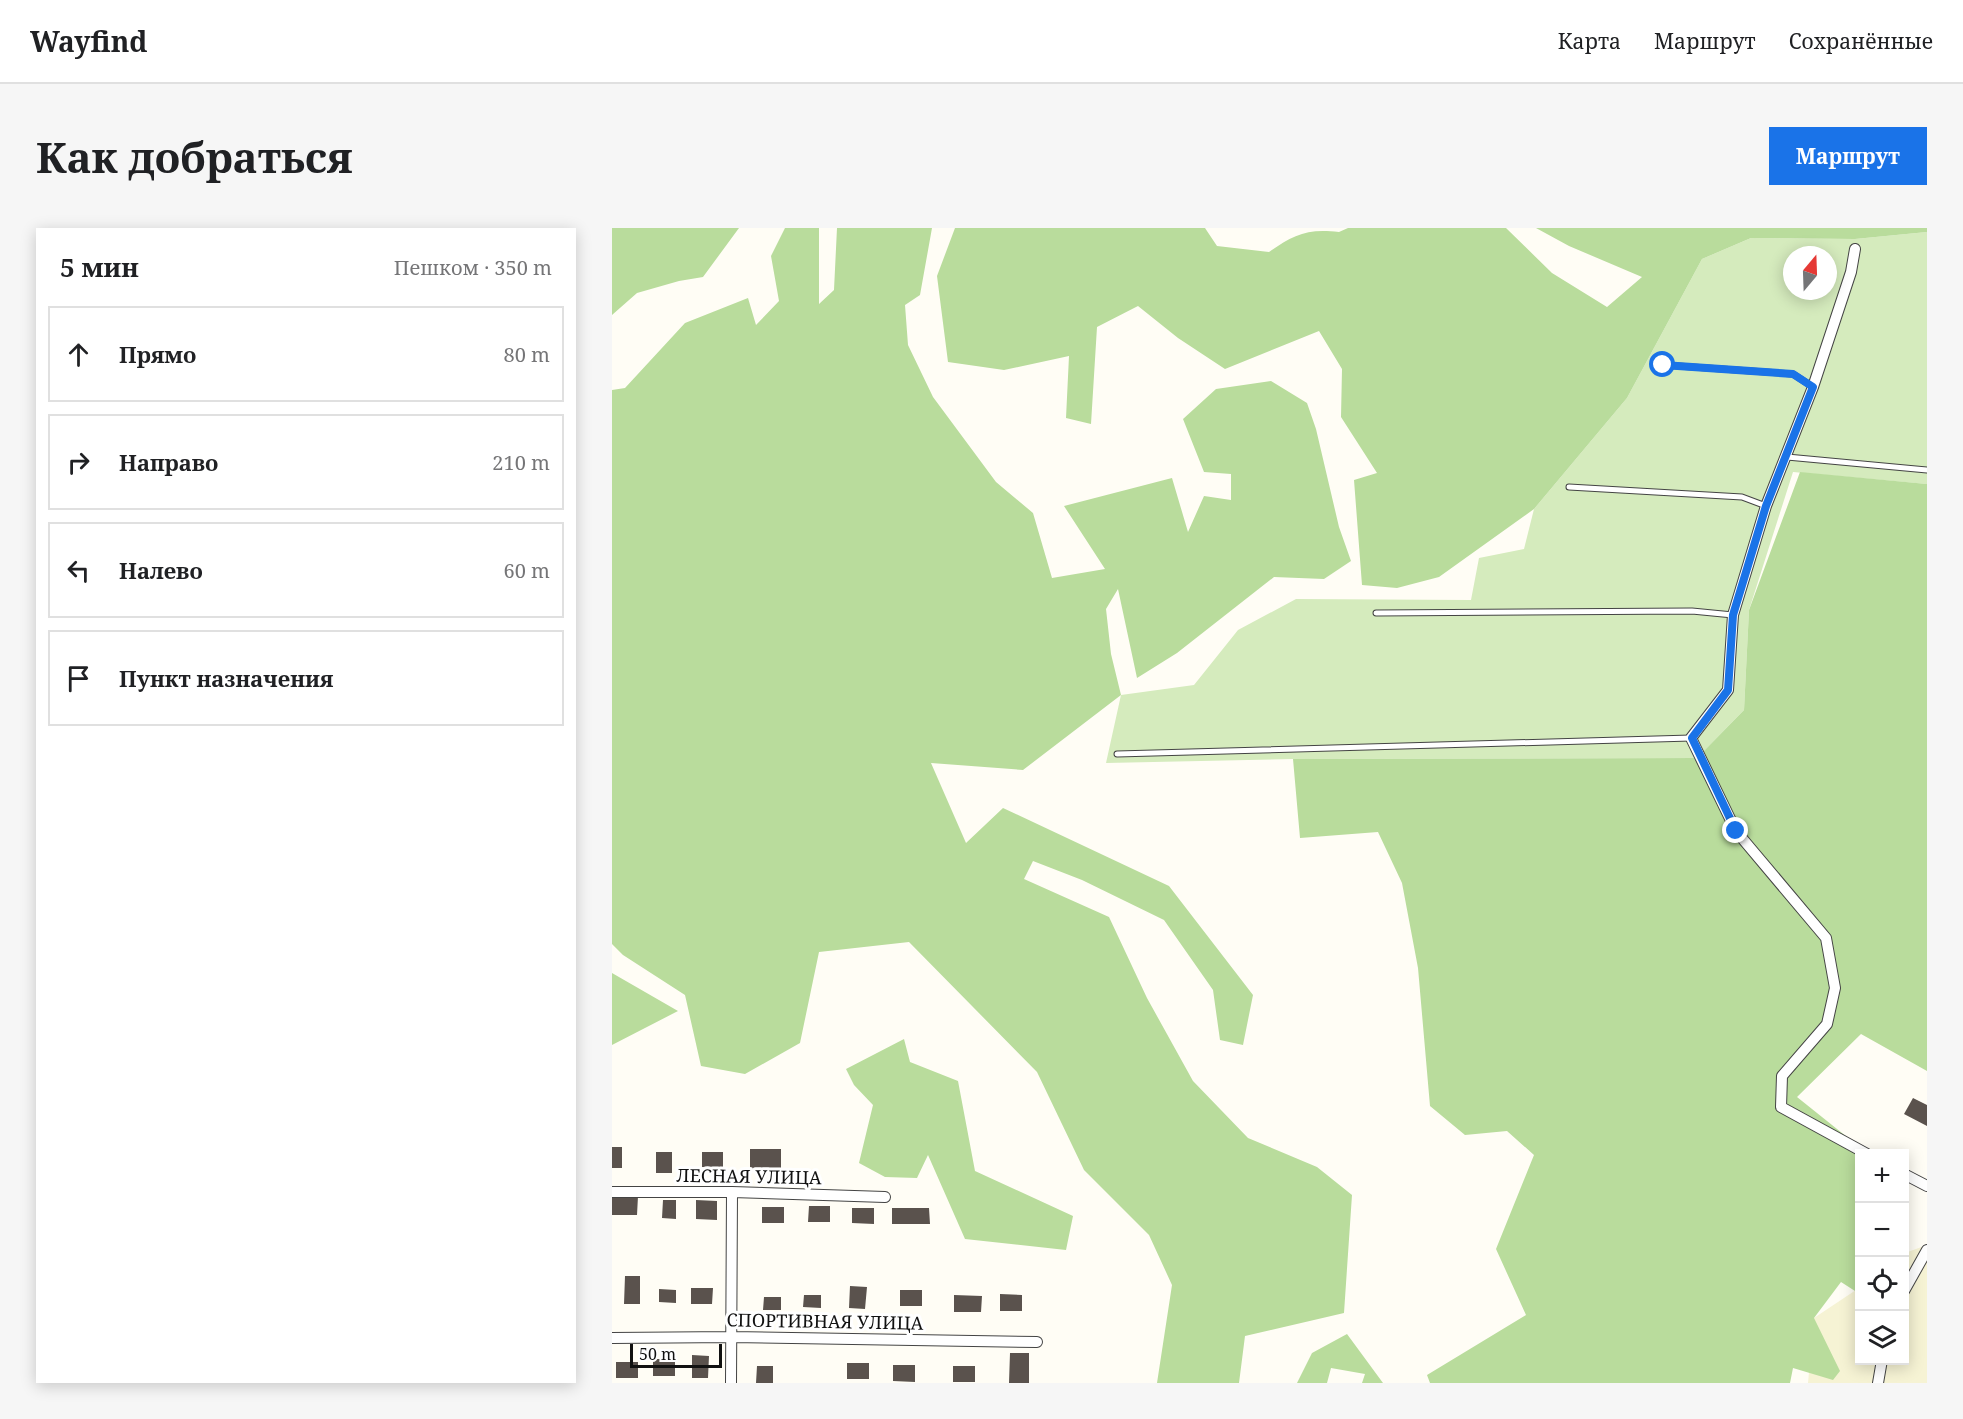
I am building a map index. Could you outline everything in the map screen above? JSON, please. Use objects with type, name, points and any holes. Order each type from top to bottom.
[{"type":"street","points":[[1855,249],[1851,272],[1813,387],[1766,506],[1733,615],[1728,690],[1692,738],[1736,831],[1826,938],[1835,988],[1827,1024],[1782,1076],[1781,1107],[1859,1149]]},
{"type":"street","points":[[1909,1176],[1927,1186]]},
{"type":"street","name":"ЛЕСНАЯ УЛИЦА","points":[[612,1192],[732,1192],[885,1197]]},
{"type":"street","points":[[731,1383],[732,1192]]},
{"type":"street","points":[[1909,1284],[1927,1250]]},
{"type":"street","name":"СПОРТИВНАЯ УЛИЦА","points":[[612,1338],[732,1337],[1037,1342]]},
{"type":"street","points":[[1878,1383],[1881,1365]]},
{"type":"lane","points":[[1663,365],[1793,374],[1813,387]]},
{"type":"lane","points":[[1786,457],[1927,470]]},
{"type":"lane","points":[[1569,487],[1742,497],[1766,506]]},
{"type":"lane","points":[[1376,613],[1692,611],[1733,615]]},
{"type":"lane","points":[[1117,754],[1692,738]]},
{"type":"shaded area","points":[[1927,1245],[1927,1383],[1808,1383],[1814,1318],[1855,1291],[1855,1365],[1909,1365],[1909,1252]]},
{"type":"green space","points":[[612,228],[739,228],[703,277],[637,293],[612,315]]},
{"type":"green space","points":[[785,228],[819,228],[819,304],[834,290],[837,228],[932,228],[920,295],[905,305],[908,345],[933,397],[996,482],[1033,513],[1052,578],[1105,569],[1064,506],[1172,478],[1188,532],[1204,496],[1231,500],[1231,474],[1204,472],[1183,419],[1216,389],[1271,381],[1307,403],[1316,429],[1339,527],[1351,561],[1324,579],[1274,577],[1177,653],[1137,678],[1118,589],[1106,609],[1111,654],[1121,695],[1023,770],[931,763],[966,843],[1003,808],[1169,886],[1253,995],[1243,1045],[1220,1040],[1213,990],[1164,920],[1082,880],[1033,861],[1024,879],[1109,917],[1147,998],[1193,1081],[1248,1138],[1317,1167],[1352,1195],[1344,1313],[1245,1336],[1239,1383],[1157,1383],[1172,1285],[1149,1235],[1084,1170],[1037,1072],[909,942],[819,952],[800,1043],[745,1074],[701,1066],[685,995],[623,955],[612,944],[612,390],[625,388],[685,323],[748,298],[756,325],[779,301],[771,256]]},
{"type":"green space","points":[[955,228],[1205,228],[1217,246],[1269,252],[1293,237],[1318,231],[1339,232],[1348,228],[1506,228],[1552,273],[1607,307],[1642,277],[1569,246],[1536,228],[1927,228],[1927,232],[1855,239],[1751,238],[1702,259],[1627,398],[1534,509],[1439,577],[1397,588],[1362,585],[1354,480],[1377,473],[1341,417],[1342,369],[1319,331],[1225,369],[1178,338],[1138,306],[1097,327],[1091,424],[1066,418],[1069,356],[1004,370],[948,362],[937,276]]},
{"type":"green space","points":[[1927,232],[1927,484],[1793,472],[1749,610],[1744,710],[1697,758],[1293,759],[1106,763],[1121,695],[1194,685],[1238,630],[1296,599],[1471,600],[1479,558],[1524,549],[1534,509],[1627,398],[1702,259],[1751,238],[1855,239]]},
{"type":"green space","points":[[1800,472],[1927,484],[1927,1071],[1861,1034],[1797,1097],[1862,1149],[1855,1149],[1855,1291],[1841,1282],[1814,1318],[1840,1371],[1833,1380],[1793,1368],[1790,1383],[1430,1383],[1427,1375],[1526,1315],[1496,1249],[1534,1155],[1507,1131],[1465,1135],[1430,1106],[1418,968],[1402,883],[1378,832],[1300,838],[1293,759],[1697,758],[1744,710],[1749,610]]},
{"type":"green space","points":[[612,973],[678,1011],[612,1045]]},
{"type":"green space","points":[[904,1039],[910,1062],[958,1081],[975,1171],[1073,1216],[1066,1250],[965,1239],[928,1155],[917,1178],[885,1177],[859,1163],[873,1105],[854,1085],[846,1069]]},
{"type":"green space","points":[[1347,1334],[1383,1383],[1362,1383],[1365,1374],[1331,1368],[1327,1383],[1297,1383],[1312,1353]]},
{"type":"building","points":[[1913,1098],[1927,1105],[1927,1126],[1904,1114]]},
{"type":"building","points":[[612,1147],[622,1147],[622,1168],[612,1168]]},
{"type":"building","points":[[750,1149],[781,1149],[781,1172],[750,1172]]},
{"type":"building","points":[[656,1152],[672,1152],[672,1173],[656,1173]]},
{"type":"building","points":[[702,1152],[723,1152],[723,1168],[702,1167]]},
{"type":"building","points":[[612,1195],[638,1196],[637,1215],[612,1215]]},
{"type":"building","points":[[663,1200],[676,1200],[676,1219],[662,1218]]},
{"type":"building","points":[[696,1200],[717,1201],[717,1220],[696,1219]]},
{"type":"building","points":[[809,1206],[830,1206],[830,1222],[808,1222]]},
{"type":"building","points":[[762,1207],[784,1207],[784,1223],[762,1223]]},
{"type":"building","points":[[852,1208],[874,1208],[874,1224],[852,1223]]},
{"type":"building","points":[[892,1208],[929,1208],[930,1224],[892,1224]]},
{"type":"building","points":[[625,1276],[640,1276],[640,1304],[624,1304]]},
{"type":"building","points":[[850,1286],[867,1287],[865,1309],[849,1308]]},
{"type":"building","points":[[691,1288],[713,1288],[712,1304],[691,1304]]},
{"type":"building","points":[[659,1289],[676,1290],[676,1303],[659,1302]]},
{"type":"building","points":[[900,1290],[922,1290],[922,1306],[900,1306]]},
{"type":"building","points":[[1000,1294],[1022,1295],[1022,1311],[1000,1311]]},
{"type":"building","points":[[804,1295],[821,1295],[821,1308],[803,1307]]},
{"type":"building","points":[[954,1295],[982,1296],[981,1312],[954,1312]]},
{"type":"building","points":[[764,1297],[781,1297],[781,1310],[763,1310]]},
{"type":"building","points":[[1010,1353],[1029,1353],[1029,1383],[1009,1383]]},
{"type":"building","points":[[692,1355],[709,1356],[708,1378],[692,1378]]},
{"type":"building","points":[[653,1359],[675,1359],[675,1376],[653,1376]]},
{"type":"building","points":[[616,1362],[638,1362],[638,1378],[616,1378]]},
{"type":"building","points":[[847,1363],[869,1363],[869,1379],[847,1379]]},
{"type":"building","points":[[893,1365],[915,1365],[915,1382],[893,1381]]},
{"type":"building","points":[[757,1366],[773,1366],[773,1383],[756,1383]]},
{"type":"building","points":[[953,1366],[975,1366],[975,1382],[953,1382]]},
{"type":"route","points":[[1663,365],[1793,374],[1813,387],[1766,506],[1733,615],[1728,690],[1692,738],[1736,831]]}]
